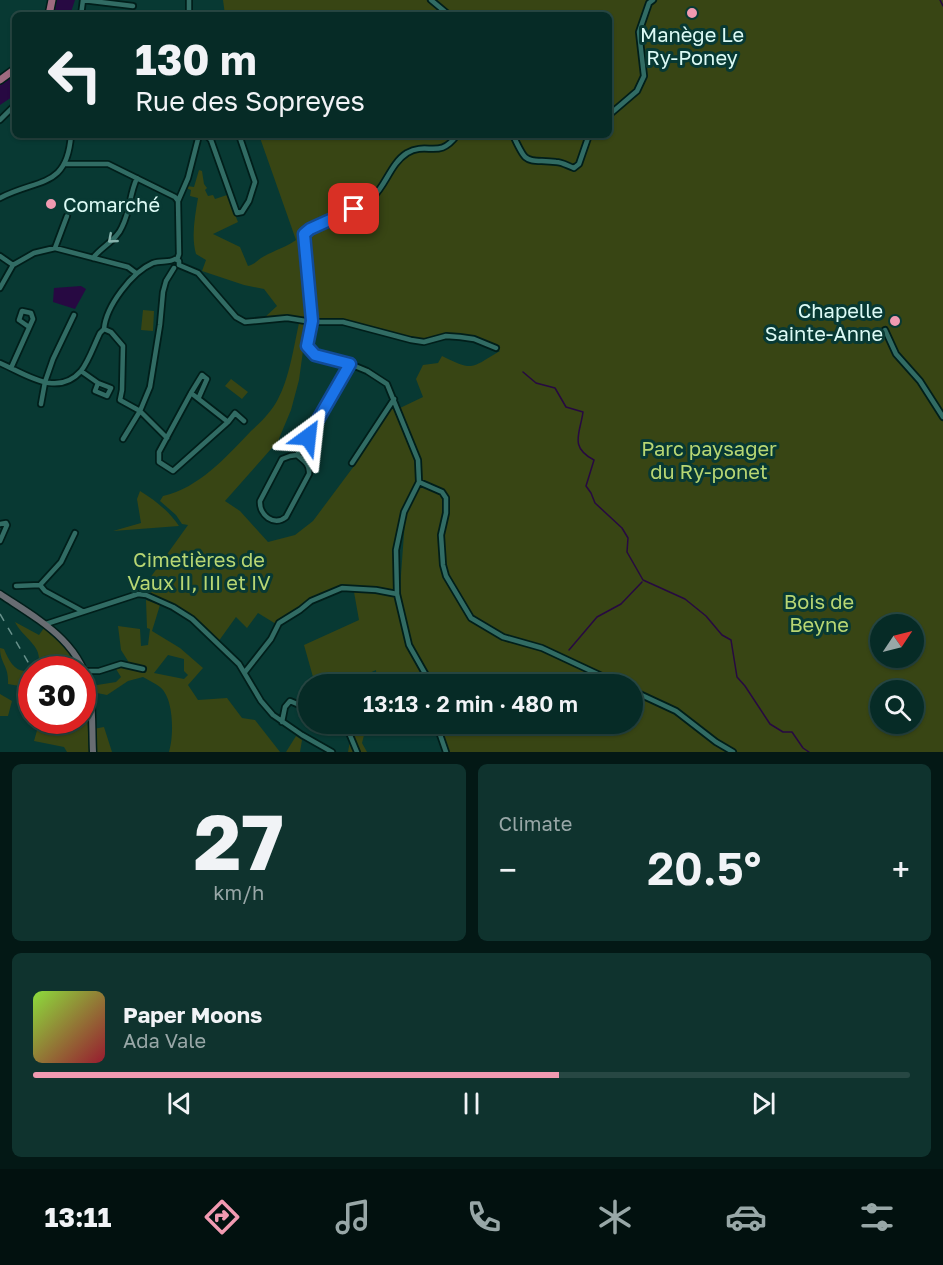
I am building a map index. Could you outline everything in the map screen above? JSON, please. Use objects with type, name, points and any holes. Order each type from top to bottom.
[{"type":"main road","points":[[0,594],[46,624],[67,643],[75,656]]},
{"type":"main road","points":[[92,734],[93,752]]},
{"type":"street","points":[[83,0],[133,6]]},
{"type":"street","points":[[431,0],[445,12]]},
{"type":"street","points":[[612,112],[637,91],[644,76],[639,32],[649,3],[653,0]]},
{"type":"street","points":[[0,120],[12,108]]},
{"type":"street","points":[[0,198],[49,179],[66,164],[71,138]]},
{"type":"street","points":[[123,439],[140,411],[150,387],[163,292],[166,281],[177,267],[179,254],[178,201],[188,178],[198,138]]},
{"type":"street","points":[[209,138],[237,213],[242,212],[246,206],[255,182],[240,138]]},
{"type":"street","points":[[425,674],[409,645],[397,594],[396,550],[404,512],[419,482],[418,460],[387,384],[367,371],[315,355],[309,349],[307,342],[312,321],[303,239],[307,231],[370,200],[407,153],[427,148],[439,150],[454,138]]},
{"type":"street","points":[[514,138],[520,152],[528,160],[557,162],[574,168],[579,164],[588,138]]},
{"type":"street","points":[[66,164],[108,164],[176,197],[178,201]]},
{"type":"street","points":[[93,258],[121,230],[132,202],[130,192],[137,178]]},
{"type":"street","points":[[56,248],[67,216]]},
{"type":"street","points":[[0,288],[13,265],[34,253],[56,248],[128,267],[136,273]]},
{"type":"street","points":[[0,256],[13,265]]},
{"type":"street","points":[[0,363],[45,382],[55,385],[65,384],[81,371],[104,329],[105,322],[118,296],[136,273],[157,262],[177,260]]},
{"type":"street","points":[[171,262],[171,266],[200,274],[240,321],[287,318],[343,322],[424,342],[446,336],[460,337],[474,339],[496,348]]},
{"type":"street","points":[[42,404],[45,382],[56,352],[74,315]]},
{"type":"street","points":[[11,368],[29,327]]},
{"type":"street","points":[[104,329],[111,332],[123,346],[120,400],[140,411],[167,438]]},
{"type":"street","points":[[885,330],[896,354],[920,381],[943,417]]},
{"type":"street","points":[[297,455],[350,364]]},
{"type":"street","points":[[81,371],[98,382]]},
{"type":"street","points":[[199,397],[207,379],[202,375],[159,452],[158,458],[168,469],[172,471],[228,422],[235,413],[244,421]]},
{"type":"street","points":[[192,393],[228,422]]},
{"type":"street","points":[[352,463],[394,399]]},
{"type":"street","points":[[297,455],[310,468],[309,474],[286,517],[275,521],[262,514],[259,508],[260,501],[282,459],[297,455]]},
{"type":"street","points":[[419,482],[442,492],[446,498],[446,513],[441,535],[443,565],[446,576],[469,615],[503,637],[542,648],[598,674]]},
{"type":"street","points":[[0,524],[6,523],[7,525],[0,541]]},
{"type":"street","points":[[16,586],[40,585],[61,562],[75,533]]},
{"type":"street","points":[[40,585],[45,591],[82,611]]},
{"type":"street","points":[[245,672],[271,639],[279,623],[311,601],[342,588],[397,594]]},
{"type":"street","points":[[46,624],[138,594],[146,595],[173,607],[192,619],[245,672],[268,710],[282,722],[332,752]]},
{"type":"street","points":[[96,671],[120,664],[143,669]]},
{"type":"street","points":[[643,696],[676,711],[716,742],[733,752]]},
{"type":"street","points":[[282,722],[285,707],[290,701],[298,704]]},
{"type":"street","points":[[350,734],[357,752]]},
{"type":"street","points":[[440,734],[446,752]]},
{"type":"green space","name":"Parc paysager du Ry-ponet","points":[[223,0],[943,0],[943,752],[447,752],[441,734],[643,734],[643,674],[430,674],[418,660],[411,646],[399,602],[405,520],[412,489],[400,525],[393,592],[340,586],[310,600],[279,619],[276,624],[258,613],[247,628],[236,617],[218,642],[204,630],[205,626],[174,605],[149,594],[148,586],[145,585],[188,525],[182,524],[176,515],[160,501],[163,496],[200,479],[232,451],[269,412],[278,399],[285,382],[299,323],[309,322],[299,380],[291,410],[278,441],[225,501],[240,511],[268,542],[295,535],[313,521],[354,466],[355,460],[394,402],[420,462],[400,408],[423,397],[416,379],[423,365],[438,363],[442,356],[472,366],[500,351],[486,343],[446,336],[424,342],[343,322],[297,320],[287,315],[264,318],[277,306],[264,289],[202,271],[206,260],[196,254],[194,241],[198,198],[190,196],[191,190],[186,188],[187,186],[194,187],[199,170],[202,171],[208,196],[213,195],[215,199],[227,195],[238,222],[213,234],[240,247],[248,266],[296,240],[260,138],[612,138],[612,12],[225,12]]},
{"type":"green space","points":[[143,310],[154,311],[153,331],[141,330]]},
{"type":"green space","points":[[231,379],[248,392],[242,399],[225,386]]},
{"type":"green space","points":[[140,491],[162,507],[179,526],[113,531],[141,523],[137,499]]},
{"type":"green space","points":[[354,592],[381,592],[395,596],[408,650],[424,674],[376,674],[376,670],[367,674],[312,674],[304,645],[359,620]]},
{"type":"green space","points":[[146,600],[160,605],[152,631],[180,648],[203,668],[188,685],[198,700],[227,698],[242,718],[255,720],[280,752],[169,752],[172,718],[165,692],[160,687],[143,677],[128,681],[107,695],[96,693],[96,685],[116,682],[121,677],[116,669],[128,661],[121,650],[118,626],[140,629],[141,646],[148,645],[150,629],[147,628]],"holes":[[[168,655],[184,659],[184,671],[188,675],[184,679],[154,673]]]},
{"type":"green space","points":[[15,622],[39,635],[44,628],[66,647],[71,656],[39,656],[33,644]]},
{"type":"green space","points":[[0,648],[4,649],[11,663],[18,669],[18,686],[8,684],[7,673]]},
{"type":"green space","points":[[0,694],[12,701],[8,716],[0,716]]},
{"type":"green space","points":[[104,727],[112,752],[94,752],[93,734],[96,734],[96,728]]},
{"type":"green space","points":[[36,734],[88,734],[89,752],[67,752],[64,747],[34,741]]},
{"type":"green space","points":[[347,734],[364,734],[362,743],[367,752],[348,752],[350,741]]},
{"type":"green space","points":[[296,736],[302,740],[300,752],[286,752]]},
{"type":"shaded area","points":[[55,0],[75,0],[71,12],[53,12]]},
{"type":"shaded area","points":[[12,75],[12,97],[0,105],[0,84]]},
{"type":"shaded area","points":[[81,286],[86,289],[75,309],[53,302],[54,288]]},
{"type":"waterway","points":[[940,0],[943,6]]},
{"type":"waterway","points":[[523,372],[536,383],[555,388],[566,407],[583,412],[579,445],[581,450],[594,460],[586,486],[595,503],[622,528],[628,538],[627,552],[643,580],[685,599],[706,616],[722,635],[731,640],[737,677],[770,724],[783,732],[792,732],[803,748],[809,752]]},
{"type":"waterway","points":[[569,650],[597,617],[621,604],[642,582]]},
{"type":"railway","points":[[0,614],[24,656]]},
{"type":"place","name":"Manège Le Ry-Poney","points":[[692,13]]},
{"type":"place","name":"Comarché","points":[[51,204]]},
{"type":"place","name":"Chapelle Sainte-Anne","points":[[895,321]]},
{"type":"route","points":[[308,437],[350,364],[315,355],[307,346],[312,321],[304,234],[354,209]]},
{"type":"park label","name":"Cimetières de Vaux II, III et IV","points":[[199,570]]},
{"type":"park label","name":"Bois de Beyne","points":[[819,612]]}]
